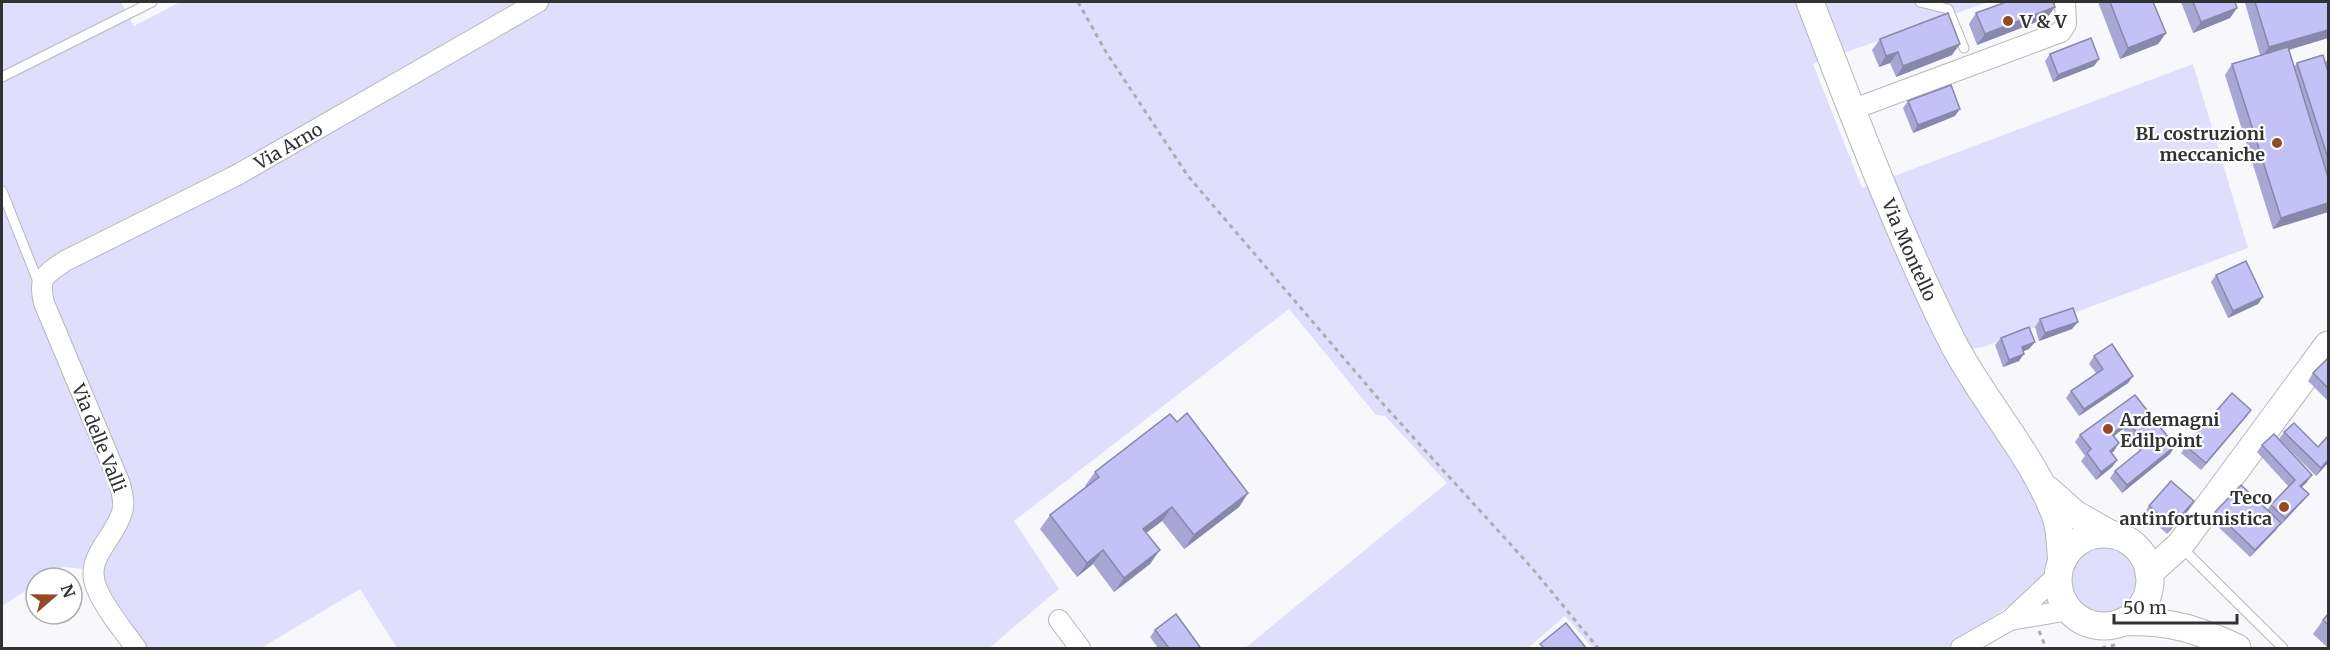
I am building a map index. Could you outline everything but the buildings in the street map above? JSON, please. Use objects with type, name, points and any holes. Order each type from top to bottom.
[{"type":"street","name":"Via Arno","points":[[40,286],[44,276],[65,261],[237,175],[538,2]]},
{"type":"street","name":"Via Montello","points":[[1810,2],[1902,236],[1953,342],[1979,389],[2040,482],[2056,517],[2060,569]]},
{"type":"street","points":[[1851,110],[2061,32],[2066,24],[2065,2]]},
{"type":"street","name":"Via delle Valli","points":[[40,286],[44,303],[120,484],[123,499],[122,513],[93,565],[93,577],[97,589],[136,648]]},
{"type":"street","points":[[2146,567],[2180,545],[2286,410],[2328,345]]},
{"type":"street","name":"Via Montello","points":[[2040,482],[2075,514],[2110,534]]},
{"type":"street","points":[[1960,648],[2010,620],[2060,569],[2070,549],[2081,540],[2095,534],[2121,537],[2146,567],[2169,604],[2197,629]]},
{"type":"street","points":[[2123,622],[2143,604],[2149,591],[2146,567]]},
{"type":"street","points":[[2060,569],[2062,599],[2069,610],[2088,623],[2100,626],[2123,622],[2162,623],[2197,629],[2237,648]]},
{"type":"street","points":[[2010,620],[2069,610]]},
{"type":"street","points":[[1059,620],[1080,648]]},
{"type":"lane","points":[[2,77],[152,2]]},
{"type":"lane","points":[[1920,2],[1948,9],[1964,48]]},
{"type":"lane","points":[[2,191],[40,286]]},
{"type":"lane","points":[[2180,545],[2283,648]]},
{"type":"path","points":[[1078,2],[1106,52],[1188,176],[1383,404],[1532,568],[1598,648]]},
{"type":"shaded area","points":[[2,2],[121,2],[134,26],[180,2],[1988,2],[1813,64],[1862,188],[2193,64],[2248,248],[1983,347],[1947,353],[2081,549],[2099,543],[2114,545],[2127,552],[2136,563],[2140,576],[2139,590],[2132,603],[2118,613],[2102,616],[2091,614],[2074,601],[2069,591],[2067,574],[2025,595],[1947,648],[1593,648],[1565,616],[1528,648],[1245,648],[1447,483],[1385,416],[1376,415],[1289,309],[1014,521],[1059,589],[989,648],[397,648],[360,589],[261,648],[131,648],[84,566],[24,566],[24,592],[2,606]]},
{"type":"place","name":"V & V","points":[[2008,21]]},
{"type":"place","name":"BL costruzioni meccaniche","points":[[2277,143]]},
{"type":"place","name":"Ardemagni Edilpoint","points":[[2108,429]]},
{"type":"place","name":"Teco antinfortunistica","points":[[2284,507]]}]
